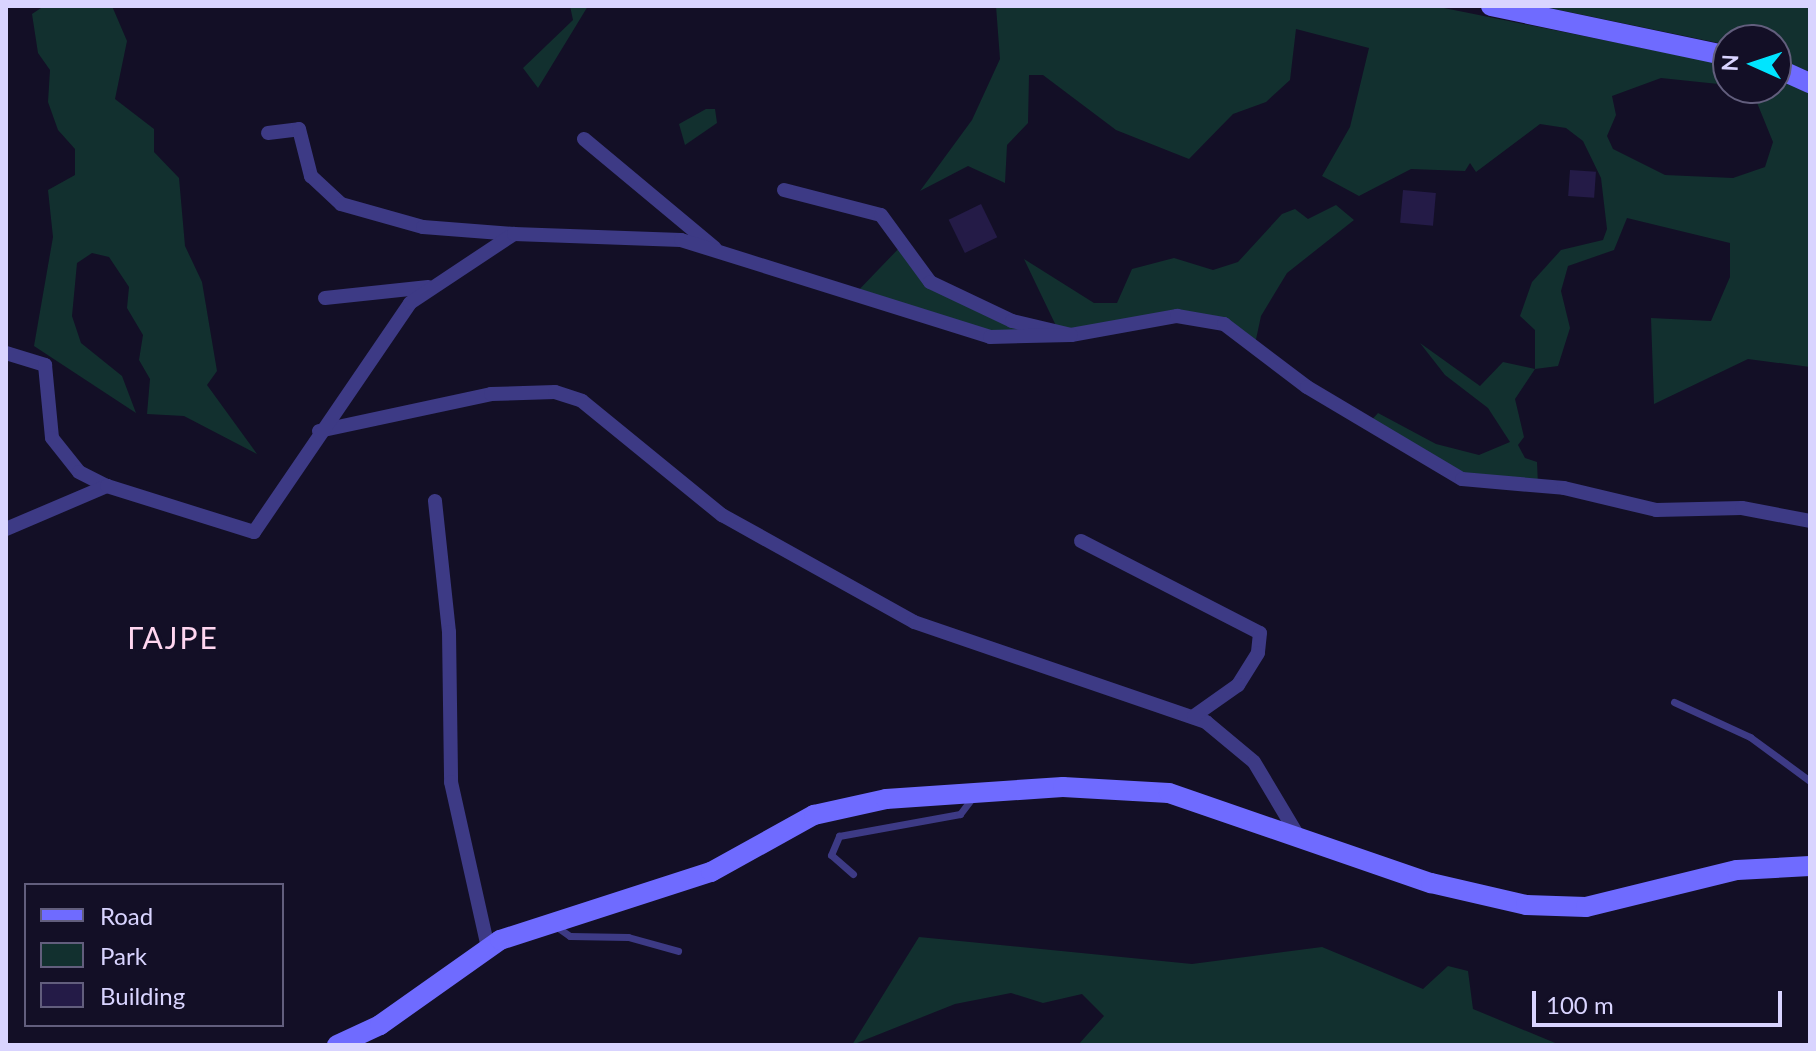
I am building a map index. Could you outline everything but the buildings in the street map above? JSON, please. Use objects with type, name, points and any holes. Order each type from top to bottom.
[{"type":"main road","points":[[1491,6],[1712,53]]},
{"type":"main road","points":[[337,1045],[380,1025],[488,947],[552,922],[711,872],[814,815],[976,792],[1114,787],[1169,793],[1297,834],[1431,883],[1526,905],[1586,907],[1737,870],[1810,866]]},
{"type":"street","points":[[268,133],[299,129],[309,172],[341,204],[423,227],[514,234],[667,238],[990,337],[1071,335],[1177,316],[1208,318],[1462,479],[1564,488],[1656,510],[1742,508],[1810,521]]},
{"type":"street","points":[[584,139],[721,254]]},
{"type":"street","points":[[784,190],[881,215],[939,289],[996,316],[1071,335]]},
{"type":"street","points":[[6,353],[45,365],[52,438],[75,469],[107,486],[254,532],[319,431],[401,314],[430,287],[514,234]]},
{"type":"street","points":[[325,298],[430,287]]},
{"type":"street","points":[[319,431],[467,398],[569,396],[722,515],[914,622],[1009,660],[1194,716],[1250,757],[1297,834]]},
{"type":"street","points":[[6,529],[107,486]]},
{"type":"street","points":[[435,501],[449,632],[451,782],[488,947]]},
{"type":"street","points":[[1081,541],[1260,633],[1258,653],[1238,685],[1194,716]]},
{"type":"lane","points":[[1674,702],[1750,737],[1810,781]]},
{"type":"lane","points":[[853,874],[831,855],[839,836],[960,814],[976,792]]},
{"type":"lane","points":[[552,922],[570,936],[628,937],[678,951]]},
{"type":"green space","points":[[44,6],[112,6],[127,41],[115,99],[154,129],[154,152],[179,178],[185,246],[202,282],[217,371],[207,385],[257,454],[184,416],[147,414],[150,379],[139,360],[143,335],[127,308],[129,287],[109,257],[92,253],[77,263],[72,316],[81,343],[122,376],[136,413],[34,346],[53,237],[48,190],[75,175],[75,149],[58,130],[48,102],[50,70],[38,53],[32,14]]},
{"type":"green space","points":[[570,6],[588,6],[538,88],[523,68],[573,20]]},
{"type":"green space","points":[[996,6],[1434,6],[1712,62],[1712,83],[1661,78],[1612,96],[1616,115],[1607,136],[1613,149],[1665,175],[1733,178],[1765,167],[1773,142],[1758,104],[1792,104],[1792,85],[1803,89],[1810,94],[1810,367],[1748,359],[1654,404],[1651,318],[1711,321],[1730,277],[1730,243],[1627,218],[1614,250],[1568,266],[1561,291],[1570,328],[1558,366],[1535,369],[1535,330],[1520,316],[1532,282],[1561,250],[1603,240],[1607,229],[1601,178],[1583,141],[1566,128],[1540,124],[1476,172],[1470,163],[1465,171],[1411,169],[1359,196],[1322,176],[1350,127],[1369,48],[1296,29],[1290,80],[1266,102],[1233,114],[1189,159],[1116,130],[1043,75],[1029,75],[1028,123],[1007,145],[1005,183],[968,166],[920,191],[972,120],[1000,59]]},
{"type":"green space","points":[[1540,6],[1810,6],[1810,72],[1792,65],[1792,24],[1712,24],[1712,42]]},
{"type":"green space","points":[[706,109],[715,109],[717,123],[685,145],[679,124]]},
{"type":"green space","points":[[1336,205],[1354,220],[1287,273],[1261,316],[1255,344],[1208,318],[1028,341],[853,296],[903,244],[939,289],[1059,332],[1024,259],[1094,303],[1117,303],[1132,269],[1174,258],[1213,270],[1238,262],[1282,214],[1295,209],[1308,219]]},
{"type":"green space","points":[[1420,343],[1480,386],[1503,362],[1535,369],[1515,399],[1524,437],[1518,445],[1525,458],[1537,462],[1538,485],[1481,483],[1367,425],[1378,413],[1436,444],[1479,455],[1510,442],[1488,408],[1445,375]]},
{"type":"green space","points":[[919,937],[1192,964],[1322,947],[1423,989],[1448,966],[1468,971],[1473,1009],[1560,1045],[1078,1045],[1104,1016],[1082,994],[1043,1003],[1011,993],[955,1004],[852,1045]]},
{"type":"district","name":"ГАЈРЕ","points":[[173,637]]}]
